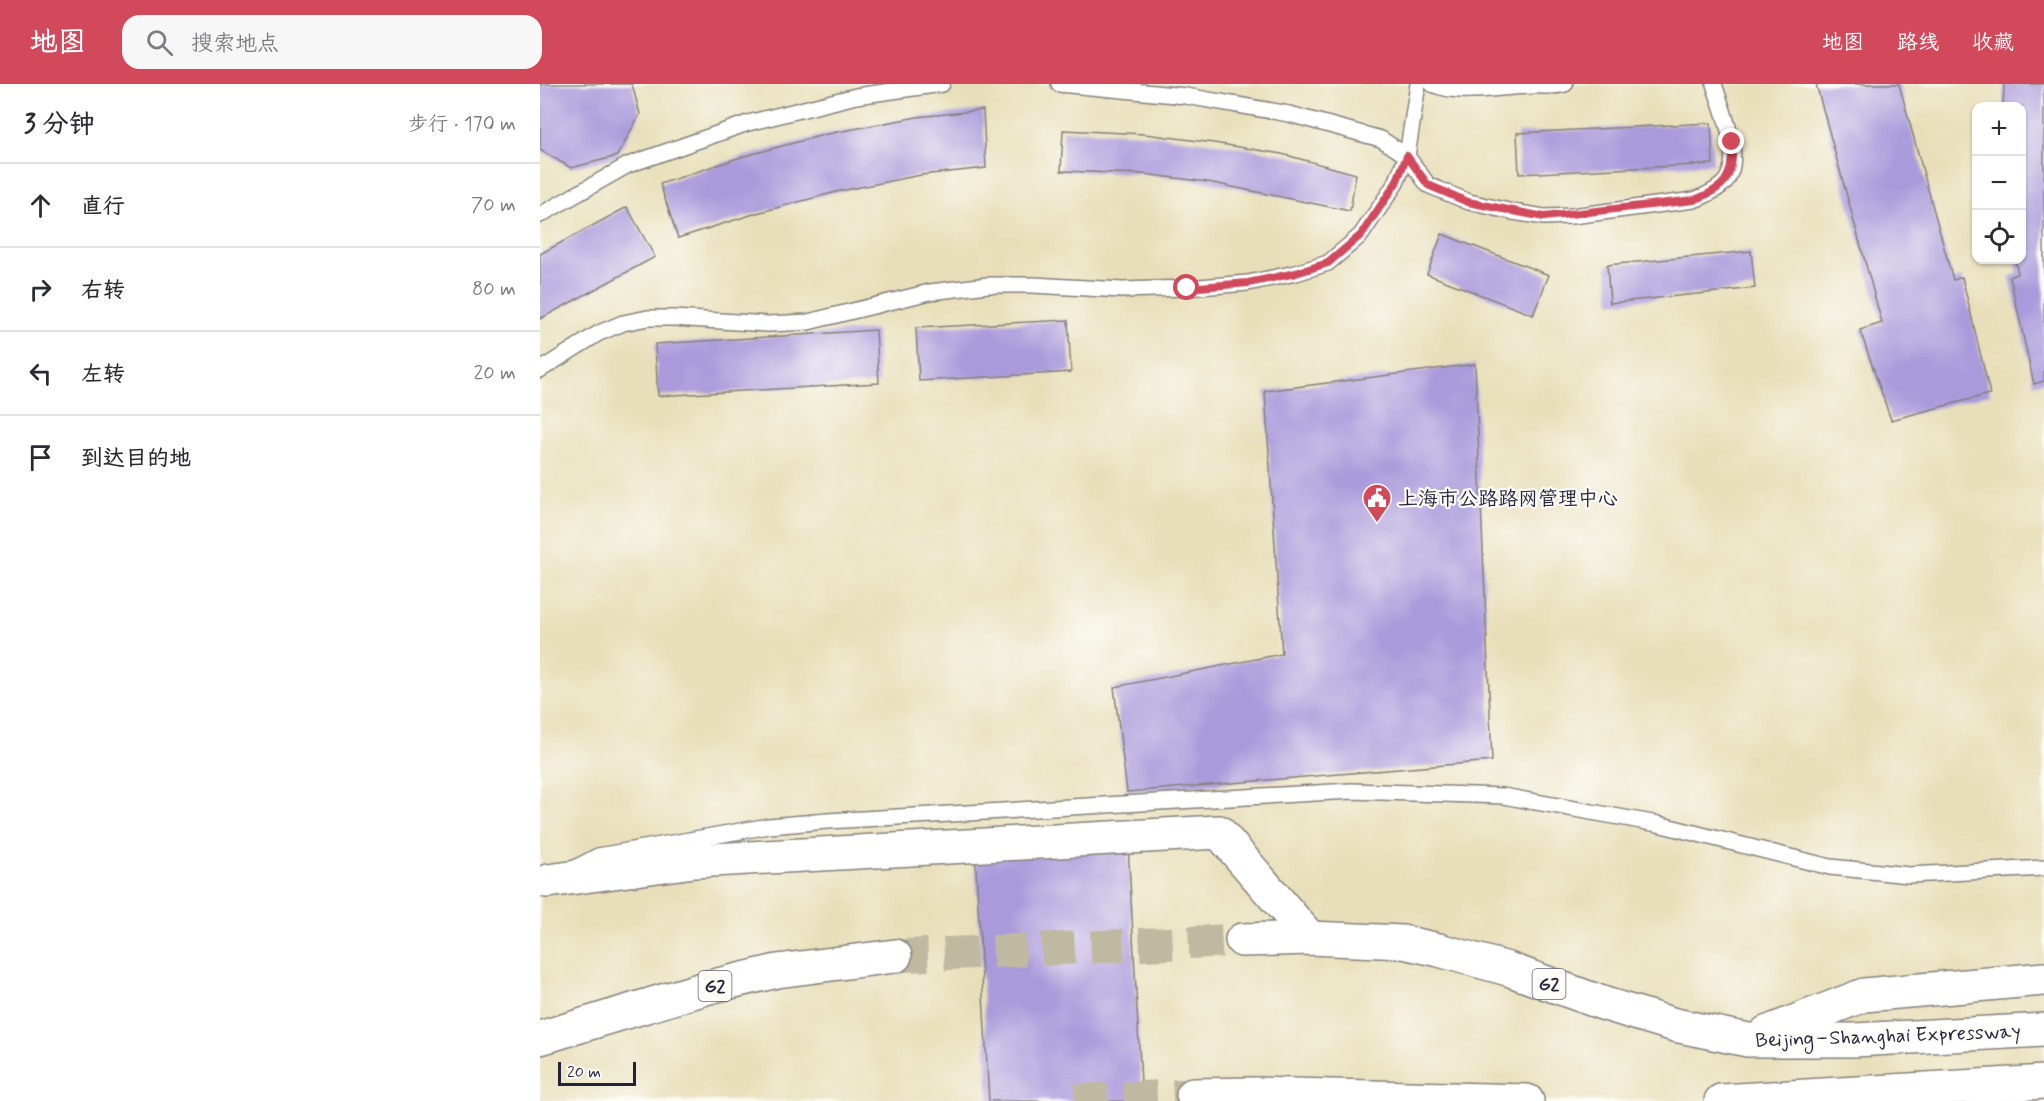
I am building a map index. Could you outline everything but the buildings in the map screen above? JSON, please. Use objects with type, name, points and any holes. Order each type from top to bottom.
[{"type":"highway","points":[[544,881],[694,861],[1219,832],[1310,938]]},
{"type":"highway","name":"Beijing–Shanghai Expressway","points":[[1242,940],[1310,938],[1403,942],[1508,969],[1605,1004],[1676,1025],[1748,1040],[1854,1040],[2044,1030]]},
{"type":"highway","name":"G2","points":[[540,1038],[710,987],[777,971],[895,956]]},
{"type":"highway","points":[[1748,1040],[1864,995],[2044,979]]},
{"type":"highway","points":[[1721,1101],[1945,1095],[2044,1082]]},
{"type":"highway","points":[[1193,1095],[1255,1094],[1527,1101]]},
{"type":"lane","points":[[540,215],[628,165],[748,123],[856,96],[942,84]]},
{"type":"lane","points":[[1059,84],[1186,96],[1288,114],[1381,139],[1407,156],[1428,185],[1468,202],[1544,217],[1694,200],[1711,193],[1725,182],[1733,162],[1732,142],[1714,84]]},
{"type":"lane","points":[[540,369],[599,333],[623,323],[648,318],[768,324],[808,322],[930,292],[988,285],[1122,290],[1187,288],[1248,283],[1296,273],[1328,263],[1361,235],[1396,183],[1407,156],[1418,84]]},
{"type":"lane","points":[[1432,84],[1445,90],[1498,90],[1532,86],[1555,87],[1565,84]]},
{"type":"lane","points":[[544,881],[598,856],[770,826],[839,820],[1352,792],[1503,796],[1658,824],[1830,867],[1909,875],[2044,868]]},
{"type":"tunnel","points":[[895,956],[1242,940]]},
{"type":"tunnel","points":[[1075,1101],[1193,1095]]},
{"type":"place","name":"上海市公路路网管理中心","points":[[1377,524]]},
{"type":"route","points":[[1187,288],[1248,283],[1296,273],[1328,263],[1361,235],[1396,183],[1407,156],[1428,185],[1468,202],[1544,217],[1572,216],[1694,200],[1711,193],[1725,182],[1733,162],[1732,142]]}]
